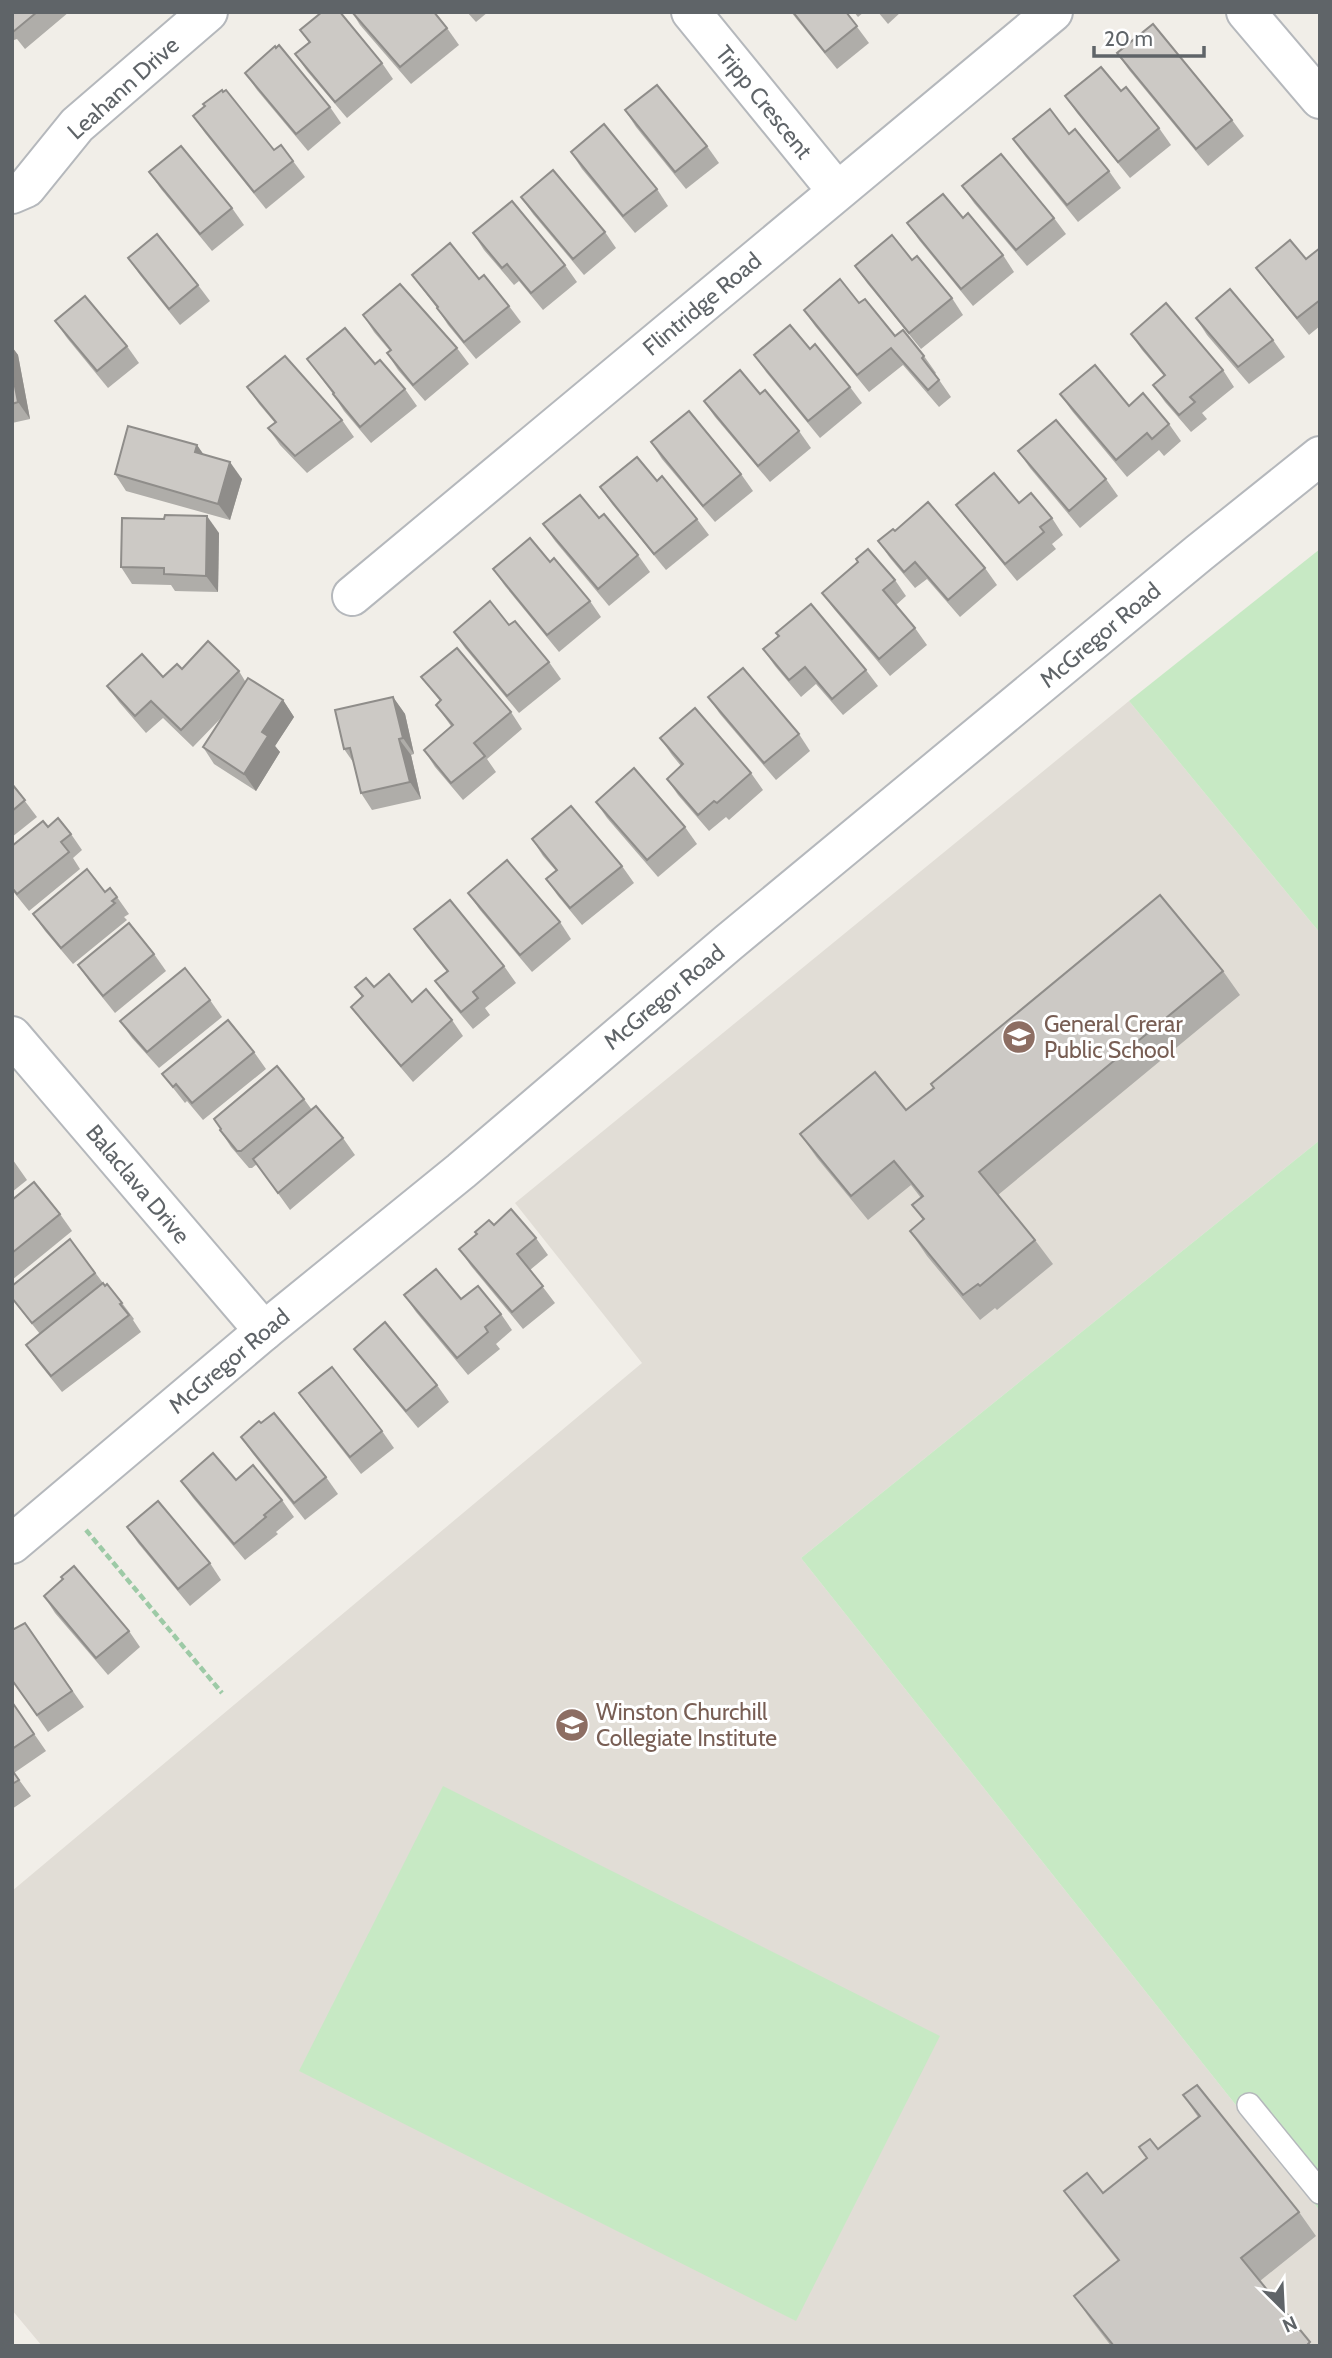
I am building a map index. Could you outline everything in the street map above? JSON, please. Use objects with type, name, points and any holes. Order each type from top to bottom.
[{"type":"street","name":"Leahann Drive","points":[[12,194],[26,188],[77,125],[208,12]]},
{"type":"street","name":"Tripp Crescent","points":[[691,12],[837,191]]},
{"type":"street","name":"Flintridge Road","points":[[352,596],[1053,12]]},
{"type":"street","points":[[1246,12],[1320,99]]},
{"type":"street","name":"McGregor Road","points":[[12,1544],[264,1331],[461,1171],[749,925],[1320,456]]},
{"type":"street","name":"Balaclava Drive","points":[[12,1036],[264,1331]]},
{"type":"lane","points":[[1249,2105],[1320,2192]]},
{"type":"path","points":[[63,1503],[222,1693]]},
{"type":"shaded area","name":"Winston Churchill Collegiate Institute","points":[[1129,701],[1320,933],[1320,1140],[801,1558],[1320,2211],[1320,2346],[42,2346],[12,2310],[12,1891],[642,1363],[515,1203]]},
{"type":"green space","points":[[1320,549],[1320,933],[1129,701]]},
{"type":"green space","points":[[1320,1140],[1320,2211],[801,1558]]},
{"type":"green space","points":[[443,1786],[940,2036],[796,2321],[299,2071]]},
{"type":"building","points":[[12,12],[37,12],[13,32]]},
{"type":"building","points":[[322,12],[340,12],[382,63],[335,102],[295,54],[310,42],[300,30]]},
{"type":"building","points":[[352,12],[434,12],[447,28],[400,67]]},
{"type":"building","points":[[793,12],[846,12],[857,26],[825,52]]},
{"type":"building","points":[[1153,24],[1232,120],[1196,149],[1117,53]]},
{"type":"building","points":[[279,45],[330,107],[296,134],[245,73]]},
{"type":"building","points":[[1101,67],[1121,91],[1126,87],[1159,128],[1118,162],[1065,96]]},
{"type":"building","points":[[657,85],[707,146],[675,172],[625,110]]},
{"type":"building","points":[[226,90],[274,150],[281,145],[293,161],[254,192],[193,116],[205,106],[203,104]]},
{"type":"building","points":[[1050,109],[1069,134],[1075,129],[1109,171],[1067,205],[1013,139]]},
{"type":"building","points":[[604,124],[657,189],[623,216],[571,152]]},
{"type":"building","points":[[181,146],[232,208],[200,234],[149,172]]},
{"type":"building","points":[[1001,154],[1054,218],[1016,250],[962,186]]},
{"type":"building","points":[[553,170],[605,232],[573,259],[521,197]]},
{"type":"building","points":[[943,194],[963,218],[968,213],[1003,255],[961,289],[907,223]]},
{"type":"building","points":[[512,201],[565,265],[531,293],[507,264],[502,268],[473,233]]},
{"type":"building","points":[[157,234],[198,285],[169,309],[128,258]]},
{"type":"building","points":[[892,235],[912,260],[917,256],[952,298],[909,333],[855,266]]},
{"type":"building","points":[[1290,240],[1306,259],[1320,248],[1320,300],[1297,318],[1256,268]]},
{"type":"building","points":[[450,243],[479,279],[484,275],[509,306],[464,342],[412,275]]},
{"type":"building","points":[[840,279],[859,303],[865,299],[895,336],[903,330],[924,356],[922,358],[939,380],[928,390],[891,348],[857,375],[804,310]]},
{"type":"building","points":[[400,284],[457,348],[413,385],[387,353],[391,350],[363,315]]},
{"type":"building","points":[[1230,289],[1273,340],[1238,367],[1196,318]]},
{"type":"building","points":[[85,296],[127,346],[97,371],[55,321]]},
{"type":"building","points":[[1166,303],[1223,370],[1190,397],[1195,402],[1179,415],[1153,385],[1165,375],[1131,334]]},
{"type":"building","points":[[790,325],[810,349],[815,344],[850,387],[808,421],[754,355]]},
{"type":"building","points":[[345,328],[375,364],[380,360],[405,389],[360,427],[307,359]]},
{"type":"building","points":[[285,356],[342,420],[295,456],[268,428],[276,422],[247,387]]},
{"type":"building","points":[[1095,365],[1129,406],[1143,393],[1169,424],[1152,439],[1147,433],[1116,460],[1060,394]]},
{"type":"building","points":[[740,370],[760,394],[765,390],[799,431],[758,466],[704,401]]},
{"type":"building","points":[[12,371],[18,402],[12,404]]},
{"type":"building","points":[[689,411],[741,474],[703,506],[651,442]]},
{"type":"building","points":[[1056,420],[1106,479],[1069,511],[1018,451]]},
{"type":"building","points":[[128,426],[197,445],[195,452],[230,462],[218,504],[115,474]]},
{"type":"building","points":[[637,457],[657,481],[662,476],[697,519],[654,554],[600,487]]},
{"type":"building","points":[[994,473],[1019,503],[1031,493],[1052,518],[1040,527],[1044,532],[1005,564],[956,505]]},
{"type":"building","points":[[580,495],[599,518],[604,514],[638,555],[598,589],[543,524]]},
{"type":"building","points":[[928,502],[985,568],[948,600],[915,562],[904,572],[878,541],[893,529],[895,531]]},
{"type":"building","points":[[165,515],[207,516],[206,576],[164,574],[164,568],[121,567],[122,518],[164,519]]},
{"type":"building","points":[[530,538],[550,562],[554,558],[590,601],[547,635],[493,569]]},
{"type":"building","points":[[868,549],[895,580],[883,590],[915,628],[879,659],[822,593],[858,562],[856,559]]},
{"type":"building","points":[[490,601],[509,625],[515,621],[549,662],[507,696],[454,632]]},
{"type":"building","points":[[811,604],[866,670],[832,699],[805,667],[789,680],[763,649],[779,636],[776,633]]},
{"type":"building","points":[[208,641],[239,671],[181,730],[151,701],[135,716],[107,686],[142,654],[163,677],[177,664],[182,669]]},
{"type":"building","points":[[457,648],[511,712],[474,743],[485,756],[451,783],[424,750],[453,725],[436,705],[441,700],[421,677]]},
{"type":"building","points":[[743,668],[799,734],[764,763],[708,697]]},
{"type":"building","points":[[248,678],[283,700],[262,732],[268,736],[244,774],[203,747]]},
{"type":"building","points":[[393,697],[403,738],[399,739],[410,782],[361,793],[350,748],[344,749],[335,710]]},
{"type":"building","points":[[695,708],[751,773],[717,803],[714,801],[698,815],[667,779],[683,764],[660,738]]},
{"type":"building","points":[[634,768],[685,827],[647,860],[596,802]]},
{"type":"building","points":[[12,784],[25,800],[12,811]]},
{"type":"building","points":[[571,806],[622,866],[570,908],[546,879],[557,870],[532,839]]},
{"type":"building","points":[[58,818],[71,834],[61,842],[69,852],[17,894],[12,888],[12,846],[43,821],[48,827]]},
{"type":"building","points":[[507,860],[560,922],[520,955],[468,893]]},
{"type":"building","points":[[87,869],[105,892],[110,888],[117,897],[112,901],[115,903],[61,948],[33,914]]},
{"type":"building","points":[[1160,895],[1223,971],[979,1172],[1035,1240],[980,1286],[978,1284],[963,1295],[910,1231],[924,1219],[912,1205],[923,1196],[894,1161],[851,1196],[800,1134],[875,1072],[906,1110],[934,1088],[931,1084]]},
{"type":"building","points":[[450,900],[504,966],[473,992],[478,998],[461,1012],[435,981],[448,971],[414,929]]},
{"type":"building","points":[[129,923],[154,954],[103,996],[78,965]]},
{"type":"building","points":[[185,968],[210,1000],[147,1052],[120,1021]]},
{"type":"building","points":[[389,974],[412,1002],[426,989],[452,1020],[401,1066],[351,1007],[363,996],[355,987],[366,978],[374,987]]},
{"type":"building","points":[[228,1020],[254,1052],[192,1103],[176,1084],[173,1087],[162,1074]]},
{"type":"building","points":[[277,1066],[304,1099],[241,1151],[237,1151],[214,1119]]},
{"type":"building","points":[[316,1106],[343,1138],[278,1193],[253,1159]]},
{"type":"building","points":[[34,1182],[60,1214],[12,1253],[12,1200]]},
{"type":"building","points":[[511,1209],[536,1238],[517,1254],[543,1286],[512,1312],[459,1249],[489,1220],[494,1225]]},
{"type":"building","points":[[70,1239],[95,1273],[32,1323],[12,1298],[12,1286]]},
{"type":"building","points":[[436,1269],[461,1299],[478,1286],[501,1314],[485,1327],[488,1332],[457,1358],[404,1295]]},
{"type":"building","points":[[103,1283],[105,1286],[107,1284],[129,1315],[51,1376],[26,1345]]},
{"type":"building","points":[[385,1322],[437,1385],[406,1411],[354,1349]]},
{"type":"building","points":[[332,1367],[382,1431],[350,1457],[299,1393]]},
{"type":"building","points":[[274,1413],[326,1477],[294,1503],[241,1437],[259,1421],[261,1423]]},
{"type":"building","points":[[213,1453],[236,1480],[253,1465],[282,1500],[234,1544],[181,1481]]},
{"type":"building","points":[[158,1501],[210,1563],[178,1589],[127,1527]]},
{"type":"building","points":[[74,1566],[129,1631],[96,1658],[44,1596]]},
{"type":"building","points":[[25,1623],[72,1691],[37,1715],[12,1680],[12,1630]]},
{"type":"building","points":[[12,1702],[34,1734],[12,1749]]},
{"type":"building","points":[[12,1770],[19,1780],[12,1784]]},
{"type":"building","points":[[1197,2085],[1299,2212],[1241,2258],[1310,2342],[1309,2346],[1114,2346],[1074,2296],[1119,2260],[1064,2191],[1087,2173],[1103,2193],[1147,2158],[1139,2147],[1150,2139],[1158,2149],[1200,2116],[1183,2095]]},
{"type":"place","name":"General Crerar Public School","points":[[1019,1037]]},
{"type":"place","name":"Winston Churchill Collegiate Institute","points":[[572,1725]]}]
